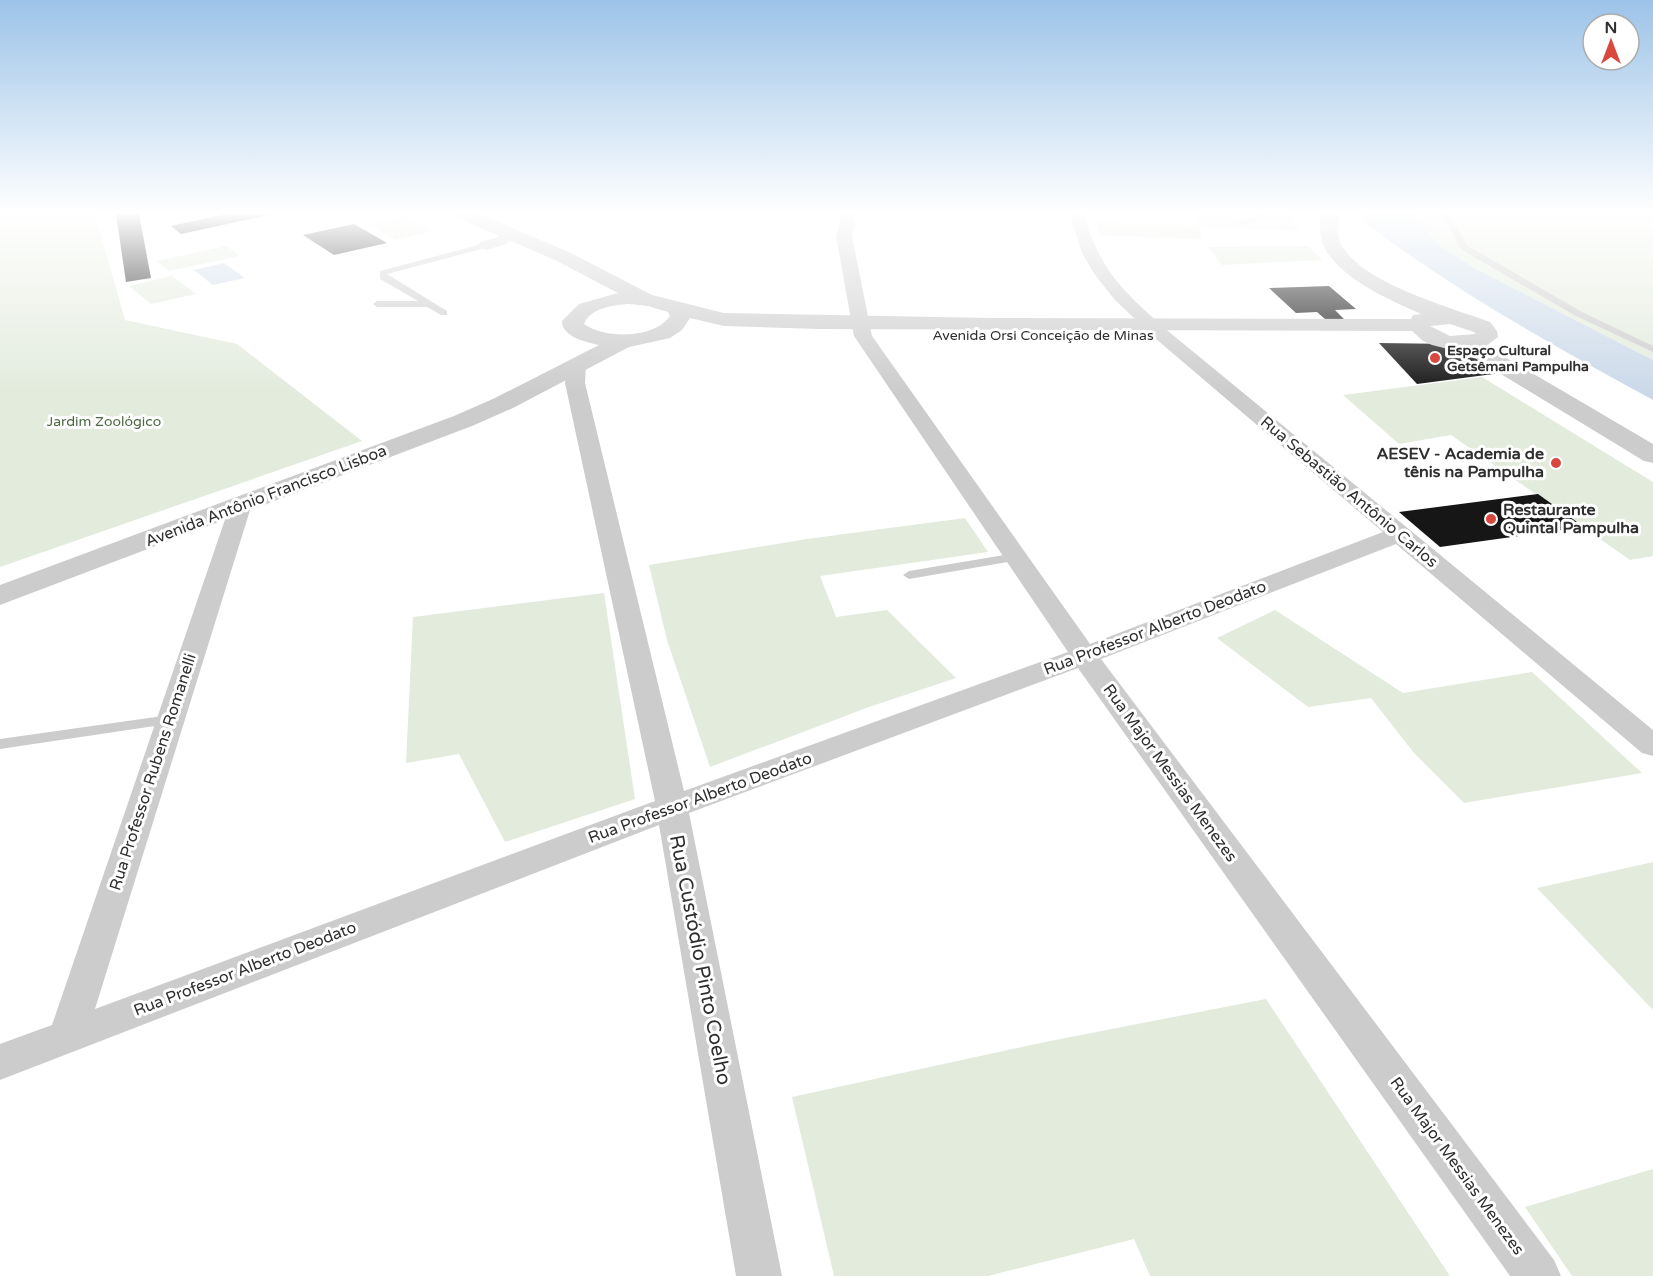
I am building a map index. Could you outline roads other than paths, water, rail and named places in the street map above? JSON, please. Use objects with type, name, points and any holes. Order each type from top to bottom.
[{"type":"street","points":[[565,274],[568,275],[596,338],[622,341],[669,331],[678,324],[681,316],[677,309]]},
{"type":"street","points":[[595,274],[647,300]]},
{"type":"street","name":"Rua Major Messias Menezes","points":[[851,274],[862,330],[1084,656],[1538,1276]]},
{"type":"street","name":"Rua Sebastião Antônio Carlos","points":[[1102,274],[1119,295],[1155,329],[1653,746]]},
{"type":"street","points":[[1342,274],[1350,282],[1407,315],[1423,327],[1500,346],[1653,435]]},
{"type":"street","points":[[1363,274],[1387,290],[1450,318],[1482,327],[1488,334],[1473,341]]},
{"type":"street","points":[[579,303],[647,300]]},
{"type":"street","name":"Avenida Orsi Conceição de Minas","points":[[647,300],[700,316],[862,330]]},
{"type":"street","name":"Avenida Antônio Francisco Lisboa","points":[[529,390],[579,303]]},
{"type":"street","points":[[1423,327],[1450,318]]},
{"type":"street","name":"Avenida Orsi Conceição de Minas","points":[[654,336],[862,330],[1423,327]]},
{"type":"street","name":"Avenida Antônio Francisco Lisboa","points":[[0,596],[463,421],[529,390],[622,341]]},
{"type":"street","points":[[1473,341],[1476,349],[1653,455]]},
{"type":"street","name":"Rua Custódio Pinto Coelho","points":[[577,365],[575,383],[672,807],[759,1276]]},
{"type":"street","name":"Rua Professor Rubens Romanelli","points":[[67,1037],[239,507]]},
{"type":"street","name":"Rua Professor Alberto Deodato","points":[[0,1062],[672,807],[1084,656],[1400,534]]},
{"type":"lane","points":[[383,274],[383,277],[444,313]]},
{"type":"lane","points":[[1509,274],[1579,314],[1653,349]]},
{"type":"lane","points":[[377,304],[430,304]]},
{"type":"lane","points":[[909,574],[1016,556]]},
{"type":"lane","points":[[0,744],[170,720]]},
{"type":"water","points":[[198,274],[239,274],[245,278],[213,285]]},
{"type":"water","points":[[1436,274],[1485,274],[1653,360],[1653,400],[1542,338]]},
{"type":"place","name":"Espaço Cultural Getsêmani Pampulha","points":[[1435,358]]},
{"type":"place","name":"AESEV - Academia de tênis na Pampulha","points":[[1556,463]]},
{"type":"place","name":"Restaurante Quintal Pampulha","points":[[1491,519]]},
{"type":"park label","name":"Jardim Zoológico","points":[[104,421]]}]
